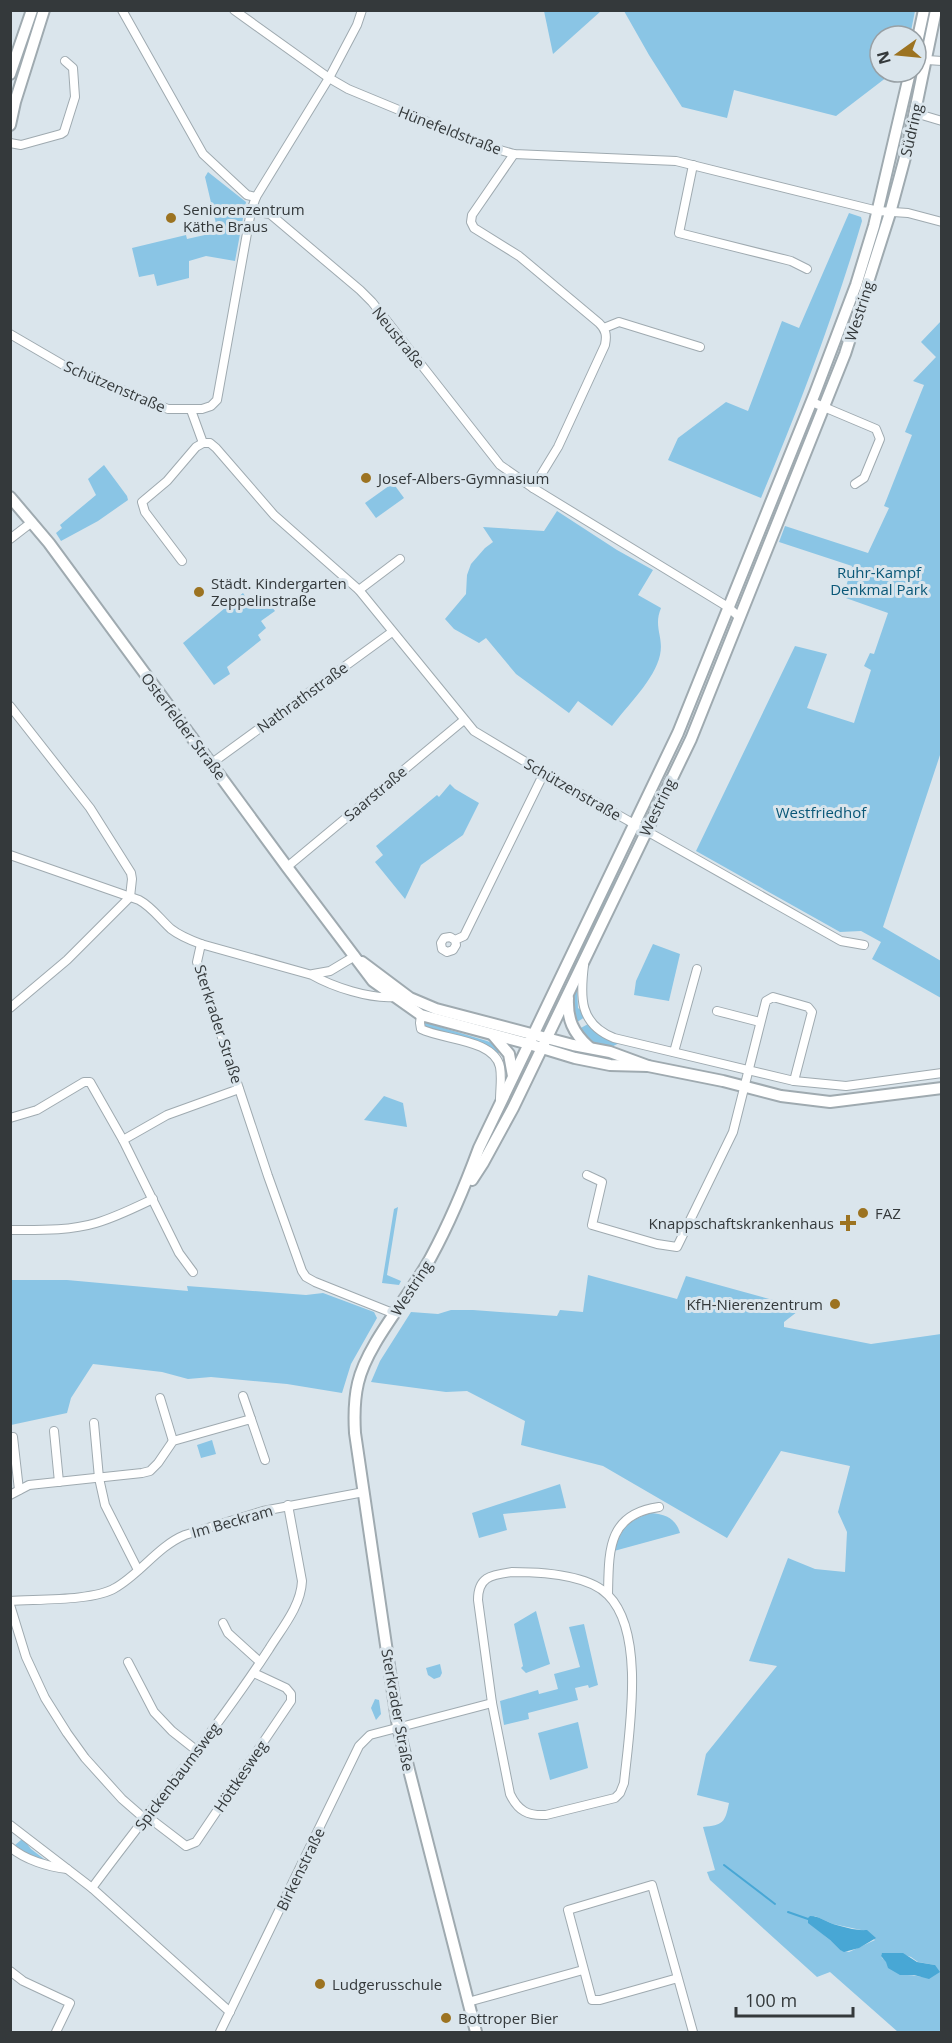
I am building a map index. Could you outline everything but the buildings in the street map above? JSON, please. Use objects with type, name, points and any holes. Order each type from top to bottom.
[{"type":"main road","points":[[10,74],[32,10]]},
{"type":"main road","points":[[10,125],[13,101],[44,10]]},
{"type":"main road","name":"Südring","points":[[928,54],[936,10]]},
{"type":"main road","name":"Südring","points":[[878,211],[907,84]]},
{"type":"main road","name":"Südring","points":[[890,213],[922,84]]},
{"type":"main road","name":"Westring","points":[[463,1193],[479,1148],[678,733],[812,402],[856,285],[878,211]]},
{"type":"main road","name":"Westring","points":[[358,1381],[369,1356],[430,1259],[463,1193],[493,1145],[691,739],[845,354],[890,213]]},
{"type":"main road","name":"Osterfelder Straße","points":[[10,497],[55,550],[373,981],[421,1016],[491,1034],[532,1039]]},
{"type":"main road","name":"Osterfelder Straße","points":[[355,957],[410,998],[436,1009],[544,1043],[575,1058],[610,1065],[648,1066]]},
{"type":"main road","points":[[568,993],[571,1025],[579,1039],[592,1049]]},
{"type":"main road","points":[[491,1034],[509,1054],[513,1076]]},
{"type":"main road","name":"Osterfelder Straße","points":[[544,1043],[610,1052],[648,1066],[794,1099],[831,1102],[942,1088]]},
{"type":"main road","name":"Sterkrader Straße","points":[[358,1381],[354,1404],[355,1433],[398,1726],[476,2032]]},
{"type":"street","points":[[122,10],[203,154],[247,195],[256,197]]},
{"type":"street","name":"Hünefeldstraße","points":[[234,10],[348,89],[486,146],[514,154],[653,159],[693,165],[878,211],[908,213],[942,222]]},
{"type":"street","points":[[182,561],[145,512],[142,502],[167,481],[194,449],[203,443],[191,410],[211,406],[217,399],[251,211],[256,197],[329,78],[357,25],[362,10]]},
{"type":"street","points":[[10,143],[21,145],[64,132],[75,97],[73,68],[65,61]]},
{"type":"street","points":[[915,113],[942,121]]},
{"type":"street","points":[[514,154],[472,215],[471,222],[474,228],[519,256],[604,328],[606,336],[605,345],[558,447],[533,488]]},
{"type":"street","points":[[693,165],[679,233],[791,261],[807,269]]},
{"type":"street","name":"Neustraße","points":[[251,211],[270,214],[360,290],[500,465],[533,488],[728,607],[739,617]]},
{"type":"street","points":[[604,328],[619,322],[700,347]]},
{"type":"street","name":"Schützenstraße","points":[[10,334],[68,367],[137,397],[172,411],[191,410]]},
{"type":"street","points":[[812,402],[879,432],[880,439],[864,478],[855,484]]},
{"type":"street","name":"Schützenstraße","points":[[203,443],[209,443],[216,448],[274,515],[359,590],[474,731],[645,832],[841,941],[864,945]]},
{"type":"street","points":[[10,539],[32,522]]},
{"type":"street","points":[[359,590],[400,559]]},
{"type":"street","name":"Nathrathstraße","points":[[212,763],[392,632]]},
{"type":"street","points":[[10,706],[90,808],[131,873],[132,879],[130,897],[67,960],[10,1008]]},
{"type":"street","name":"Saarstraße","points":[[287,867],[464,720]]},
{"type":"street","points":[[455,940],[464,936],[544,773]]},
{"type":"street","name":"Sterkrader Straße","points":[[10,855],[146,904],[172,930],[201,944],[197,962],[302,1271],[306,1277],[315,1282],[393,1317]]},
{"type":"street","points":[[201,944],[312,975],[326,983],[381,998],[394,997]]},
{"type":"street","points":[[312,975],[330,971],[355,957]]},
{"type":"street","points":[[585,960],[581,990],[582,1005],[592,1022],[607,1035],[794,1081],[849,1086],[942,1073]]},
{"type":"street","points":[[674,1052],[697,969]]},
{"type":"street","points":[[587,1175],[602,1182],[592,1226],[657,1244],[677,1247],[733,1132],[766,1001],[773,997],[808,1007],[812,1012],[794,1081]]},
{"type":"street","points":[[717,1011],[760,1022]]},
{"type":"street","name":"Osterfelder Straße","points":[[421,1016],[421,1029],[487,1048],[494,1054],[500,1064],[500,1104]]},
{"type":"street","points":[[610,1052],[626,1041]]},
{"type":"street","points":[[10,1118],[37,1110],[87,1081],[92,1085],[123,1140],[179,1253],[192,1272]]},
{"type":"street","points":[[849,1086],[851,1100]]},
{"type":"street","points":[[123,1140],[167,1115],[239,1089]]},
{"type":"street","points":[[10,1230],[72,1228],[94,1224],[153,1199]]},
{"type":"street","points":[[243,1396],[265,1460]]},
{"type":"street","points":[[160,1398],[173,1441]]},
{"type":"street","points":[[10,1495],[29,1485],[150,1470],[158,1463],[173,1441],[251,1419]]},
{"type":"street","points":[[94,1424],[99,1478],[105,1505],[138,1570]]},
{"type":"street","points":[[54,1431],[59,1482]]},
{"type":"street","points":[[13,1437],[19,1490]]},
{"type":"street","name":"Im Beckram","points":[[10,1603],[100,1594],[115,1588],[179,1537],[237,1518],[288,1505],[364,1492]]},
{"type":"street","name":"Spickenbaumsweg","points":[[92,1888],[254,1672],[295,1608],[302,1590],[302,1581],[288,1505]]},
{"type":"street","points":[[608,1594],[609,1551],[616,1531],[630,1515],[646,1508],[659,1507]]},
{"type":"street","points":[[512,1572],[559,1574],[587,1583],[608,1594],[626,1623],[632,1652],[633,1676],[626,1760],[620,1793],[615,1798],[546,1815],[530,1815],[522,1812],[510,1794],[492,1703],[478,1600],[478,1591],[485,1579],[492,1575],[512,1572]]},
{"type":"street","points":[[10,1603],[26,1657],[45,1698],[67,1733],[94,1768],[122,1799],[145,1819]]},
{"type":"street","points":[[223,1623],[228,1633],[260,1662]]},
{"type":"street","points":[[128,1662],[154,1712],[172,1731],[196,1750]]},
{"type":"street","name":"Höttkesweg","points":[[145,1819],[152,1820],[186,1846],[196,1842],[291,1701],[289,1691],[254,1672]]},
{"type":"street","name":"Birkenstraße","points":[[220,2032],[359,1746],[370,1735],[492,1703]]},
{"type":"street","points":[[10,1825],[92,1888],[230,2012]]},
{"type":"street","points":[[18,1832],[10,1846],[17,1853],[55,1868],[68,1869]]},
{"type":"street","points":[[678,1978],[594,2001],[591,1998],[568,1910],[652,1885],[678,1978],[693,2032]]},
{"type":"street","points":[[468,2002],[583,1970]]},
{"type":"street","points":[[10,1971],[23,1981],[70,2003],[56,2032]]},
{"type":"green space","points":[[544,10],[601,11],[553,54]]},
{"type":"green space","points":[[624,11],[915,11],[912,24],[868,24],[868,84],[878,84],[836,116],[734,90],[727,118],[682,107]]},
{"type":"green space","points":[[208,172],[246,202],[235,261],[206,256],[189,261],[189,278],[157,286],[154,274],[139,277],[132,248],[186,235],[187,239],[218,232],[205,177]]},
{"type":"green space","points":[[849,213],[861,217],[862,221],[815,361],[761,498],[668,460],[678,438],[726,402],[748,411],[782,321],[799,328]]},
{"type":"green space","name":"Westfriedhof","points":[[941,321],[941,752],[883,927],[941,961],[941,998],[872,959],[881,942],[861,931],[840,932],[696,851],[795,646],[827,654],[807,708],[854,723],[871,670],[864,666],[870,653],[874,654],[888,613],[843,597],[852,566],[779,542],[785,526],[868,553],[889,508],[884,506],[912,435],[905,432],[924,385],[913,381],[936,357],[921,342]]},
{"type":"green space","points":[[104,465],[128,500],[98,521],[61,541],[56,533],[62,528],[60,525],[96,495],[88,479]]},
{"type":"green space","points":[[393,483],[404,498],[376,518],[365,503]]},
{"type":"green space","points":[[557,511],[617,550],[653,570],[638,595],[661,608],[658,621],[660,655],[647,683],[612,726],[578,701],[569,713],[516,674],[486,638],[479,643],[454,629],[445,619],[466,594],[467,575],[471,564],[493,542],[483,527],[544,531]]},
{"type":"green space","points":[[243,593],[253,607],[265,598],[275,611],[261,621],[266,628],[258,635],[261,640],[227,667],[230,674],[214,685],[183,643]]},
{"type":"green space","points":[[450,784],[479,803],[463,835],[421,865],[405,899],[375,862],[383,855],[376,846],[437,795],[439,797]]},
{"type":"green space","points":[[627,848],[629,849],[597,922],[550,1022],[547,1021],[569,978],[583,941]]},
{"type":"green space","points":[[653,944],[680,954],[669,1001],[634,995],[636,981]]},
{"type":"green space","points":[[579,981],[578,1008],[585,1017],[574,1024],[572,995]]},
{"type":"green space","points":[[424,1022],[487,1041],[497,1045],[503,1051],[496,1054],[425,1029]]},
{"type":"green space","points":[[590,1023],[597,1033],[619,1043],[608,1049],[592,1044],[577,1030]]},
{"type":"green space","points":[[384,1096],[403,1103],[407,1127],[364,1120]]},
{"type":"green space","points":[[398,1207],[387,1275],[401,1281],[399,1285],[382,1283],[394,1209]]},
{"type":"green space","points":[[588,1275],[677,1299],[686,1276],[802,1308],[784,1322],[784,1327],[871,1344],[941,1334],[941,2032],[898,2032],[830,1972],[817,1977],[710,1880],[707,1872],[715,1870],[703,1827],[722,1822],[729,1803],[697,1795],[706,1754],[777,1666],[749,1661],[788,1558],[815,1569],[845,1572],[847,1532],[838,1512],[850,1466],[781,1451],[727,1538],[603,1466],[521,1445],[525,1421],[467,1391],[446,1392],[371,1382],[380,1361],[411,1312],[438,1314],[451,1310],[473,1310],[557,1316],[560,1310],[583,1312]],"holes":[[[815,1916],[833,1924],[861,1930],[875,1940],[849,1952],[840,1950],[808,1922]],[[899,1953],[918,1962],[935,1965],[934,1975],[927,1977],[905,1975],[882,1958],[881,1955]]]},
{"type":"green space","points":[[11,1280],[67,1280],[188,1291],[187,1286],[306,1295],[323,1293],[374,1312],[377,1318],[351,1364],[342,1393],[287,1384],[211,1377],[188,1379],[162,1372],[93,1364],[71,1398],[67,1413],[11,1425]]},
{"type":"green space","points":[[212,1440],[216,1454],[201,1458],[197,1445]]},
{"type":"green space","points":[[560,1484],[566,1508],[503,1514],[507,1530],[479,1538],[472,1513]]},
{"type":"green space","points":[[651,1513],[670,1518],[680,1533],[614,1551],[626,1526]]},
{"type":"green space","points":[[536,1611],[550,1664],[526,1673],[521,1668],[523,1666],[514,1624]]},
{"type":"green space","points":[[584,1624],[598,1685],[589,1688],[588,1685],[575,1688],[578,1700],[528,1713],[529,1719],[504,1725],[500,1701],[538,1690],[539,1694],[558,1689],[554,1674],[580,1667],[569,1627]]},
{"type":"green space","points":[[440,1664],[442,1673],[440,1677],[434,1679],[428,1675],[426,1668]]},
{"type":"green space","points":[[375,1699],[379,1700],[381,1714],[376,1720],[371,1708]]},
{"type":"green space","points":[[578,1722],[588,1768],[550,1780],[538,1733]]},
{"type":"green space","points":[[24,1840],[31,1849],[52,1865],[17,1851],[15,1845]]},
{"type":"shaded area","points":[[810,1916],[833,1924],[867,1930],[876,1938],[859,1948],[844,1952],[808,1923]]},
{"type":"shaded area","points":[[882,1953],[903,1953],[917,1962],[935,1965],[940,1972],[929,1979],[914,1975],[900,1975],[888,1968],[881,1956]]},
{"type":"waterway","points":[[724,1865],[775,1904]]},
{"type":"waterway","points":[[788,1912],[808,1919]]},
{"type":"place","name":"Seniorenzentrum Käthe Braus","points":[[171,218]]},
{"type":"place","name":"Josef-Albers-Gymnasium","points":[[366,478]]},
{"type":"place","name":"Städt. Kindergarten Zeppelinstraße","points":[[199,592]]},
{"type":"place","name":"FAZ","points":[[863,1213]]},
{"type":"place","name":"Knappschaftskrankenhaus","points":[[848,1223]]},
{"type":"place","name":"KfH-Nierenzentrum","points":[[835,1304]]},
{"type":"place","name":"Ludgerusschule","points":[[320,1984]]},
{"type":"place","name":"Bottroper Bier","points":[[446,2018]]},
{"type":"park label","name":"Ruhr-Kampf Denkmal Park","points":[[879,580]]}]
